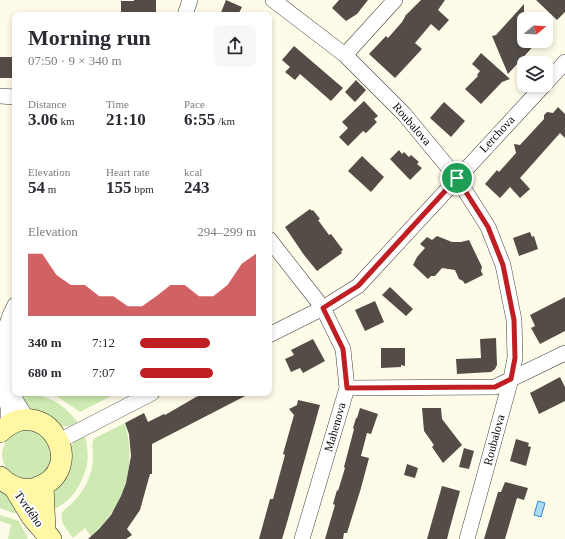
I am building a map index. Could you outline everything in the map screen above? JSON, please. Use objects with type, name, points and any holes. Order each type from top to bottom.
[{"type":"street","points":[[186,12],[190,0]]},
{"type":"street","name":"Roubalova","points":[[273,0],[345,55],[404,114],[457,178],[488,227],[503,265],[514,320],[515,358],[511,379],[467,539]]},
{"type":"street","points":[[345,55],[395,0]]},
{"type":"street","points":[[553,75],[565,62]]},
{"type":"street","name":"Lerchova","points":[[272,334],[323,308],[358,286],[537,92]]},
{"type":"street","points":[[0,96],[12,96]]},
{"type":"street","name":"Mahenova","points":[[272,243],[323,308],[343,349],[347,388],[302,539]]},
{"type":"street","points":[[0,377],[4,337],[9,315],[12,310]]},
{"type":"street","points":[[347,388],[495,387],[565,353]]},
{"type":"street","points":[[12,374],[12,391]]},
{"type":"street","points":[[0,381],[8,407],[7,428]]},
{"type":"street","points":[[7,428],[16,401],[14,396]]},
{"type":"street","points":[[59,441],[146,396]]},
{"type":"street","points":[[7,428],[37,421],[46,425],[54,432],[62,451],[58,471],[51,480],[43,486],[32,490],[19,489],[7,482]]},
{"type":"street","name":"Tvrdého","points":[[7,482],[32,517],[48,535]]},
{"type":"street","name":"Tvrdého","points":[[43,486],[48,535]]},
{"type":"green space","points":[[20,396],[40,396],[57,402],[68,411],[78,423],[69,426],[60,426],[28,409]]},
{"type":"green space","points":[[56,396],[111,396],[80,412]]},
{"type":"green space","points":[[125,423],[130,455],[125,484],[120,498],[103,524],[91,536],[85,528],[73,538],[62,522],[62,515],[63,511],[80,494],[88,481],[92,466],[92,445],[94,440],[95,438]]},
{"type":"green space","points":[[33,430],[48,440],[51,451],[51,461],[39,476],[31,479],[22,479],[13,475],[4,464],[2,458],[3,449],[7,439],[13,434],[20,431]]},
{"type":"green space","points":[[84,434],[88,457],[82,479],[69,499],[56,508],[49,510],[50,498],[71,446],[76,439]]},
{"type":"green space","points":[[0,488],[6,490],[22,514],[13,513],[0,508]]},
{"type":"green space","points":[[0,515],[19,521],[28,539],[8,539],[11,525],[0,521]]},
{"type":"water","points":[[538,501],[545,503],[541,517],[534,515]]},
{"type":"building","points":[[156,0],[156,12],[121,12],[121,1]]},
{"type":"building","points":[[226,0],[242,7],[240,12],[221,12]]},
{"type":"building","points":[[339,0],[368,0],[357,14],[346,21],[332,8]]},
{"type":"building","points":[[421,0],[445,0],[438,10],[449,20],[439,31],[431,24],[415,43],[422,49],[395,78],[369,54],[386,36],[388,38],[402,22],[405,16]]},
{"type":"building","points":[[536,0],[565,0],[565,12],[557,20],[553,16],[553,12],[549,12]]},
{"type":"building","points":[[524,4],[524,12],[517,12],[517,48],[532,48],[524,56],[517,56],[517,64],[508,74],[492,36],[496,35]]},
{"type":"building","points":[[294,46],[343,88],[331,101],[300,74],[295,80],[285,72],[290,67],[282,60]]},
{"type":"building","points":[[481,53],[510,79],[502,82],[481,104],[465,89],[478,76],[477,75],[480,71],[472,64]]},
{"type":"building","points":[[0,57],[12,57],[12,78],[0,78]]},
{"type":"building","points":[[356,80],[366,90],[355,102],[345,92]]},
{"type":"building","points":[[364,101],[378,116],[374,119],[377,122],[366,133],[363,131],[348,146],[339,137],[348,128],[342,122]]},
{"type":"building","points":[[444,102],[465,121],[451,137],[430,118]]},
{"type":"building","points":[[558,107],[565,114],[565,138],[560,133],[520,178],[530,189],[520,198],[510,187],[500,198],[485,184],[497,170],[499,172],[516,153],[514,144],[520,145],[544,119],[544,115],[547,112],[553,113]]},
{"type":"building","points":[[399,150],[402,154],[404,152],[409,157],[411,155],[419,162],[417,164],[422,168],[410,180],[390,159]]},
{"type":"building","points":[[362,156],[384,177],[371,192],[348,171]]},
{"type":"building","points":[[310,209],[312,211],[313,210],[329,235],[331,234],[343,250],[341,251],[342,253],[317,271],[285,227]]},
{"type":"building","points":[[530,232],[532,237],[534,236],[538,249],[519,256],[513,238]]},
{"type":"building","points":[[437,236],[452,242],[469,240],[482,267],[481,271],[483,275],[465,284],[459,279],[455,270],[442,268],[435,276],[431,276],[428,279],[413,265],[417,257],[425,248],[420,244],[427,237],[432,240]]},
{"type":"building","points":[[390,287],[413,309],[406,316],[382,295]]},
{"type":"building","points":[[565,297],[565,331],[540,344],[531,328],[535,326],[530,315]]},
{"type":"building","points":[[375,301],[384,322],[365,331],[355,310]]},
{"type":"building","points":[[496,338],[497,365],[495,369],[491,372],[457,374],[456,359],[481,358],[480,339]]},
{"type":"building","points":[[313,339],[325,361],[303,373],[300,368],[291,372],[285,359],[294,355],[291,350]]},
{"type":"building","points":[[381,348],[405,348],[405,366],[401,365],[401,367],[381,368]]},
{"type":"building","points":[[560,377],[565,387],[565,401],[539,414],[530,393]]},
{"type":"building","points":[[245,396],[152,444],[152,474],[150,474],[140,510],[127,529],[132,535],[126,539],[88,539],[111,515],[126,483],[131,456],[129,434],[125,423],[144,413],[148,422],[164,414],[165,415],[196,397]]},
{"type":"building","points":[[298,400],[320,405],[282,539],[259,539],[270,499],[273,499],[285,455],[283,454],[294,415],[289,409],[297,405]]},
{"type":"building","points":[[360,408],[378,414],[371,434],[367,433],[361,456],[369,458],[361,488],[347,533],[344,533],[343,539],[325,539],[335,505],[333,504],[345,468],[353,428]]},
{"type":"building","points":[[422,408],[441,408],[442,419],[462,445],[443,463],[432,447],[434,445],[424,431]]},
{"type":"building","points":[[516,439],[529,443],[528,446],[531,447],[526,466],[510,461]]},
{"type":"building","points":[[464,448],[474,451],[469,469],[459,467]]},
{"type":"building","points":[[407,464],[418,468],[415,478],[404,475]]},
{"type":"building","points":[[505,482],[528,488],[524,500],[517,498],[505,539],[484,539],[498,492],[501,492]]},
{"type":"building","points":[[442,486],[460,491],[447,539],[427,539]]},
{"type":"route","points":[[457,178],[488,227],[503,265],[509,288],[514,320],[515,358],[511,379],[495,387],[347,388],[343,349],[323,308],[358,286],[457,178]]}]
